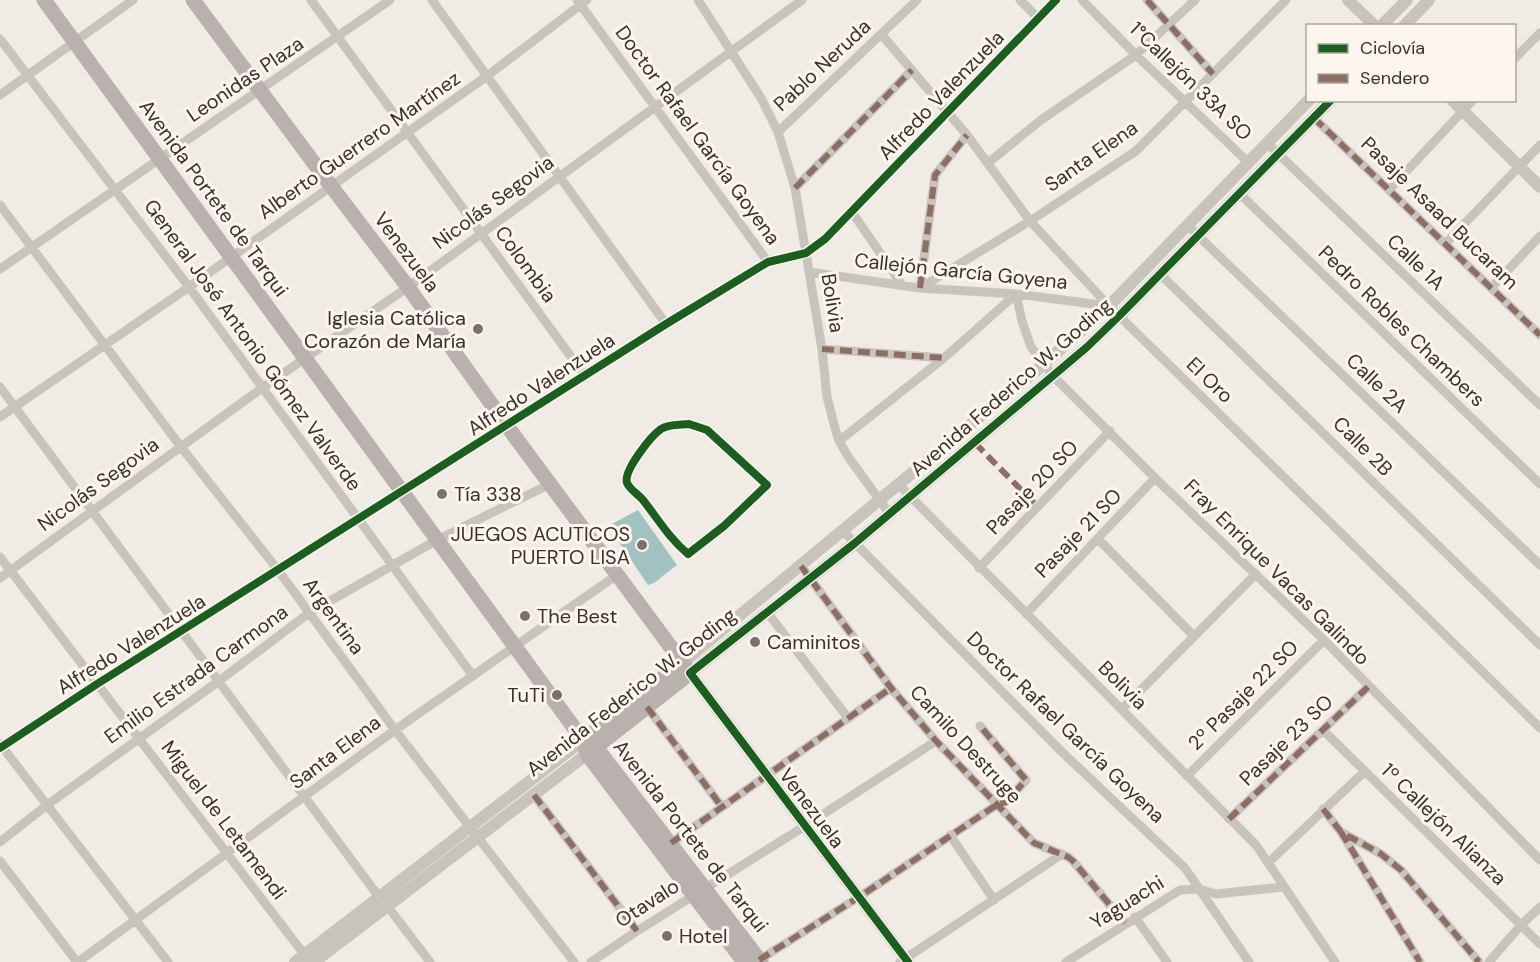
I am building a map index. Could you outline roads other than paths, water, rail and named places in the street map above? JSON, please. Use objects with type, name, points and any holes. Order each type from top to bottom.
[{"type":"main road","name":"Avenida Portete de Tarqui","points":[[44,0],[514,646],[699,892],[755,961]]},
{"type":"main road","name":"Venezuela","points":[[194,0],[408,287],[507,426],[686,668]]},
{"type":"main road","name":"Avenida Federico W. Goding","points":[[589,747],[647,707],[686,668]]},
{"type":"main road","name":"Avenida Federico W. Goding","points":[[589,747],[686,668]]},
{"type":"main road","name":"Avenida Portete de Tarqui","points":[[589,747],[671,843],[699,892]]},
{"type":"street","points":[[0,95],[133,0]]},
{"type":"street","name":"Colombia","points":[[311,0],[585,376]]},
{"type":"street","name":"Leonidas Plaza","points":[[0,268],[390,0]]},
{"type":"street","points":[[432,0],[666,324]]},
{"type":"street","name":"Bolivia","points":[[698,0],[762,98],[778,132],[795,188],[822,349],[827,397],[839,441],[889,513]]},
{"type":"street","name":"Nicolás Segovia","points":[[0,578],[262,388],[408,287],[802,0]]},
{"type":"street","name":"Pablo Neruda","points":[[778,132],[917,0]]},
{"type":"street","points":[[1020,0],[1038,18]]},
{"type":"street","name":"Alfredo Valenzuela","points":[[1,746],[666,324],[768,262],[806,253],[825,239],[852,212],[1056,0]]},
{"type":"street","name":"1°Callejón 33A SO","points":[[1082,0],[1249,163]]},
{"type":"street","points":[[1147,0],[1214,74]]},
{"type":"street","points":[[988,162],[1041,120],[1136,55],[1195,0]]},
{"type":"street","name":"Santa Elena","points":[[920,288],[1030,221],[1136,151],[1286,0]]},
{"type":"street","points":[[1348,0],[1373,24]]},
{"type":"street","points":[[1383,24],[1407,0]]},
{"type":"street","points":[[1406,24],[1429,0]]},
{"type":"street","name":"Alberto Guerrero Martínez","points":[[0,417],[231,258],[487,76],[582,1]]},
{"type":"street","name":"Doctor Rafael García Goyena","points":[[582,1],[654,106],[768,262]]},
{"type":"street","points":[[1516,58],[1540,33]]},
{"type":"street","name":"El Oro","points":[[881,34],[948,111],[1030,221],[1108,306],[1540,728]]},
{"type":"street","name":"General José Antonio Gómez Valverde","points":[[0,39],[189,287],[473,676]]},
{"type":"street","points":[[795,188],[912,70]]},
{"type":"street","points":[[1188,226],[1307,102]]},
{"type":"street","name":"Avenida Federico W. Goding","points":[[686,668],[768,612],[810,579],[1053,376],[1119,316],[1329,102]]},
{"type":"street","points":[[1454,102],[1540,187]]},
{"type":"street","points":[[1389,190],[1471,102]]},
{"type":"street","name":"Pasaje Asaad Bucaram","points":[[1314,118],[1540,335]]},
{"type":"street","points":[[920,288],[935,174],[967,135]]},
{"type":"street","name":"Calle 1A","points":[[1268,144],[1540,405]]},
{"type":"street","points":[[1445,244],[1540,145]]},
{"type":"street","name":"Pedro Robles Chambers","points":[[1240,194],[1540,484]]},
{"type":"street","name":"Argentina","points":[[0,205],[181,447],[278,570],[395,730],[574,962]]},
{"type":"street","points":[[852,212],[902,285]]},
{"type":"street","name":"Avenida Federico W. Goding","points":[[686,668],[801,566],[1044,364],[1108,306],[1188,226]]},
{"type":"street","name":"Calle 2A","points":[[1188,226],[1540,565]]},
{"type":"street","points":[[1491,288],[1540,236]]},
{"type":"street","name":"Callejón García Goyena","points":[[809,272],[920,288],[1016,294],[1108,306]]},
{"type":"street","name":"Calle 2B","points":[[1160,274],[1540,645]]},
{"type":"street","points":[[839,441],[944,358],[1016,294]]},
{"type":"street","name":"Fray Enrique Vacas Galindo","points":[[1016,294],[1031,347],[1053,376],[1155,478],[1324,640],[1540,860]]},
{"type":"street","points":[[822,349],[944,358]]},
{"type":"street","points":[[0,387],[430,962]]},
{"type":"street","name":"Pasaje 20 SO","points":[[979,568],[1110,431]]},
{"type":"street","name":"Pasaje 21 SO","points":[[1026,614],[1155,478]]},
{"type":"street","name":"Emilio Estrada Carmona","points":[[0,842],[309,613],[391,564],[550,484]]},
{"type":"street","name":"Bolivia","points":[[898,484],[1256,845],[1335,962]]},
{"type":"street","name":"Doctor Rafael García Goyena","points":[[843,531],[1063,753],[1185,868],[1249,962]]},
{"type":"street","points":[[1098,539],[1194,636]]},
{"type":"street","name":"Miguel de Letamendi","points":[[0,557],[306,960]]},
{"type":"street","name":"Camilo Destruge","points":[[801,566],[891,688],[936,741],[1034,843],[1074,861],[1125,923]]},
{"type":"street","points":[[1122,709],[1256,574]]},
{"type":"street","name":"Santa Elena","points":[[78,962],[395,730],[617,575]]},
{"type":"street","points":[[768,612],[849,718]]},
{"type":"street","name":"2º Pasaje 22 SO","points":[[1187,776],[1324,640]]},
{"type":"street","name":"Venezuela","points":[[686,668],[905,961]]},
{"type":"street","name":"Pasaje 23 SO","points":[[1229,819],[1368,687]]},
{"type":"street","points":[[671,843],[891,688]]},
{"type":"street","points":[[647,707],[722,807]]},
{"type":"street","points":[[755,961],[859,897],[998,804],[1006,802],[1025,782],[1025,778],[980,726]]},
{"type":"street","name":"1º Callejón Alianza","points":[[1323,730],[1540,944]]},
{"type":"street","name":"Otavalo","points":[[591,962],[936,741]]},
{"type":"street","points":[[1,746],[168,962]]},
{"type":"street","name":"Avenida Federico W. Goding","points":[[475,833],[534,795],[589,747]]},
{"type":"street","name":"Avenida Federico W. Goding","points":[[306,960],[589,747]]},
{"type":"street","points":[[1269,862],[1364,772]]},
{"type":"street","points":[[534,795],[637,931]]},
{"type":"street","points":[[1323,809],[1341,832],[1420,962]]},
{"type":"street","points":[[1341,832],[1381,854],[1401,870],[1479,962]]},
{"type":"street","points":[[950,835],[994,900]]},
{"type":"street","points":[[905,961],[1062,854]]},
{"type":"street","points":[[0,861],[78,962]]},
{"type":"street","points":[[1180,890],[1184,883],[1185,868]]},
{"type":"street","name":"Yaguachi","points":[[1066,962],[1180,890],[1199,889],[1216,894],[1283,886]]},
{"type":"street","points":[[1489,962],[1540,907]]},
{"type":"street","points":[[1135,917],[1167,962]]},
{"type":"water","name":"JUEGOS ACUTICOS PUERTO LISA","points":[[638,510],[677,565],[648,585],[608,526]]},
{"type":"place","name":"Iglesia Católica Corazón de María","points":[[478,329]]},
{"type":"place","name":"Tía 338","points":[[442,494]]},
{"type":"place","name":"JUEGOS ACUTICOS PUERTO LISA","points":[[642,545]]},
{"type":"place","name":"The Best","points":[[525,616]]},
{"type":"place","name":"Caminitos","points":[[755,642]]},
{"type":"place","name":"TuTi","points":[[557,695]]},
{"type":"place","name":"Hotel","points":[[667,936]]}]
